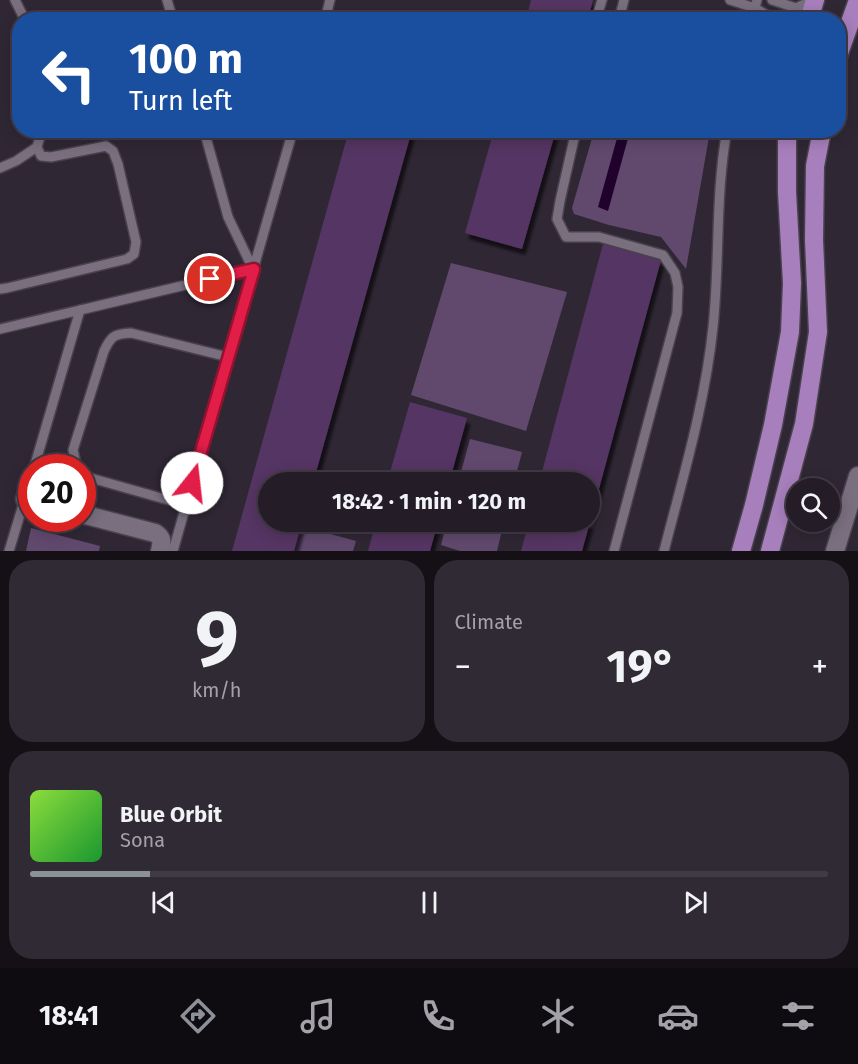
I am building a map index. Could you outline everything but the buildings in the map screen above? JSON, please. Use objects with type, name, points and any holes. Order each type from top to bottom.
[{"type":"main road","points":[[846,34],[858,0]]},
{"type":"main road","points":[[741,551],[773,425],[790,332],[792,283],[787,138]]},
{"type":"main road","points":[[770,551],[804,424],[818,332],[814,240],[815,166],[820,138]]},
{"type":"street","points":[[835,551],[854,506],[858,476]]},
{"type":"street","points":[[96,518],[155,533],[160,536],[162,542],[160,551]]},
{"type":"lane","points":[[730,0],[756,4]]},
{"type":"lane","points":[[772,0],[796,8],[810,0]]},
{"type":"lane","points":[[0,168],[16,161],[37,147],[40,138]]},
{"type":"lane","points":[[206,138],[228,216],[254,269]]},
{"type":"lane","points":[[173,551],[291,138]]},
{"type":"lane","points":[[574,138],[557,219],[566,237],[599,237],[663,255],[675,273],[678,287],[677,313],[615,551]]},
{"type":"lane","points":[[664,551],[700,412],[708,368],[714,325],[720,186],[726,138]]},
{"type":"lane","points":[[0,289],[127,259],[134,254],[136,242],[113,151],[106,146],[51,157],[41,156],[37,147]]},
{"type":"lane","points":[[0,329],[254,269]]},
{"type":"lane","points":[[38,454],[80,310]]},
{"type":"lane","points":[[74,454],[73,450],[104,351],[110,339],[118,333],[131,333],[228,357]]},
{"type":"lane","points":[[96,480],[186,505]]},
{"type":"lane","points":[[9,551],[18,527]]},
{"type":"shaded area","points":[[592,138],[709,138],[686,269],[661,237],[574,214],[572,208]]},
{"type":"shaded area","points":[[617,138],[628,138],[608,211],[598,207]]},
{"type":"shaded area","points":[[451,263],[567,292],[526,431],[411,395]]},
{"type":"shaded area","points":[[470,439],[522,452],[517,472],[461,472]]},
{"type":"shaded area","points":[[30,532],[46,532],[100,546],[99,551],[26,551]]},
{"type":"shaded area","points":[[299,532],[323,532],[356,541],[353,551],[294,551]]},
{"type":"shaded area","points":[[444,532],[502,532],[497,551],[460,551],[441,545]]},
{"type":"route","points":[[192,483],[254,269],[210,279]]}]
